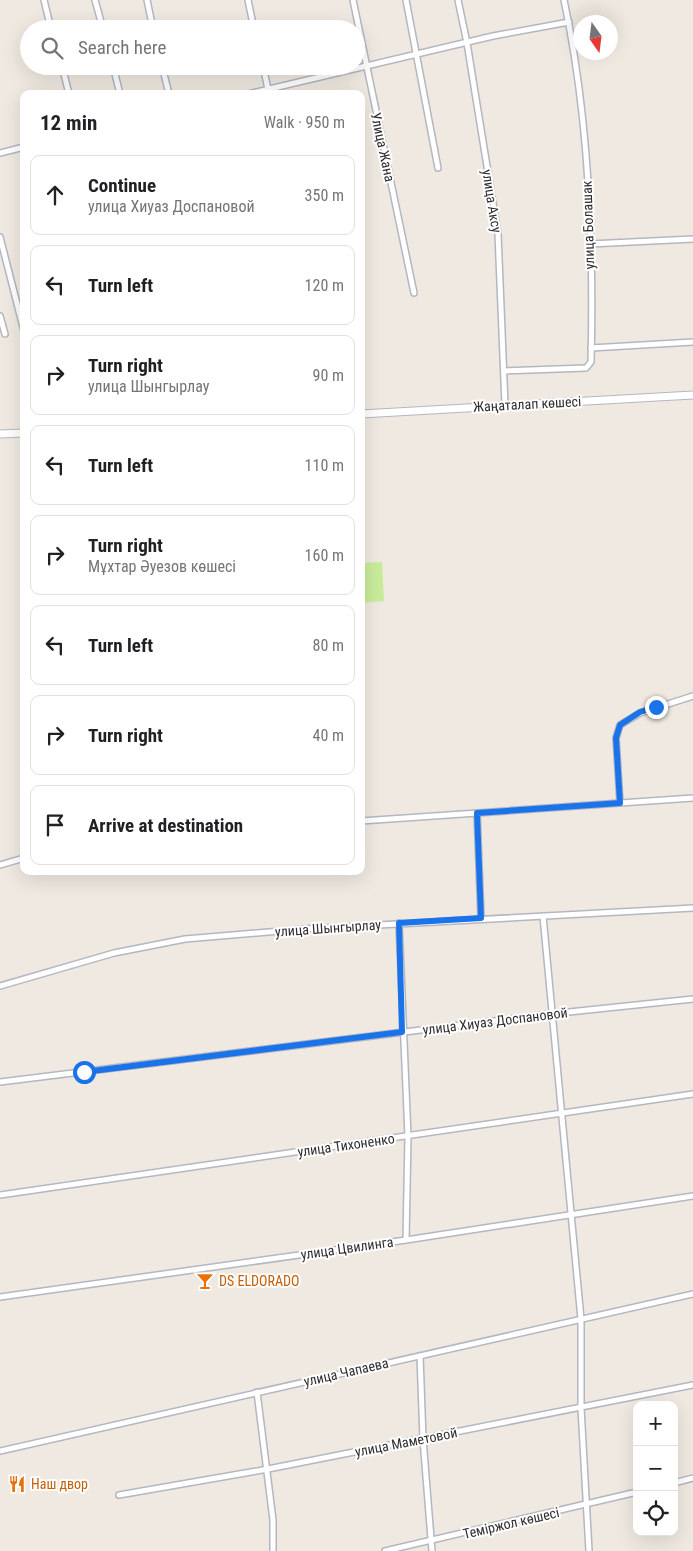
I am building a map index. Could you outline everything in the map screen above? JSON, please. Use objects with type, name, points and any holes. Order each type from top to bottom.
[{"type":"main road","name":"Жаңаталап көшесі","points":[[365,414],[693,395]]},
{"type":"main road","points":[[0,434],[20,433]]},
{"type":"street","points":[[44,0],[49,20]]},
{"type":"street","points":[[95,0],[101,20]]},
{"type":"street","points":[[147,0],[152,20]]},
{"type":"street","points":[[248,0],[252,20]]},
{"type":"street","name":"Улица Жана","points":[[353,0],[357,20]]},
{"type":"street","points":[[406,0],[438,168]]},
{"type":"street","name":"улица Аксу","points":[[458,0],[467,43],[498,234],[505,405]]},
{"type":"street","name":"улица Болашак","points":[[504,371],[586,368],[591,362],[590,244],[584,127],[569,22],[564,0]]},
{"type":"street","points":[[366,66],[569,22]]},
{"type":"street","name":"Улица Жана","points":[[365,61],[414,293]]},
{"type":"street","points":[[64,75],[68,90]]},
{"type":"street","points":[[115,75],[119,90]]},
{"type":"street","points":[[164,75],[168,90]]},
{"type":"street","points":[[265,75],[269,90]]},
{"type":"street","points":[[273,90],[331,75]]},
{"type":"street","points":[[0,152],[20,148]]},
{"type":"street","points":[[0,237],[20,315]]},
{"type":"street","points":[[590,244],[693,239]]},
{"type":"street","points":[[0,316],[5,334]]},
{"type":"street","points":[[591,348],[693,342]]},
{"type":"street","points":[[620,803],[616,738],[620,725],[640,712],[693,696]]},
{"type":"street","points":[[365,821],[693,798]]},
{"type":"street","points":[[477,813],[481,918]]},
{"type":"street","points":[[0,865],[20,859]]},
{"type":"street","name":"улица Шынгырлау","points":[[0,986],[149,944],[284,930],[693,908]]},
{"type":"street","points":[[543,916],[550,1014],[581,1319],[582,1408],[589,1551]]},
{"type":"street","points":[[399,923],[402,1032],[408,1136],[406,1240]]},
{"type":"street","name":"улица Хиуаз Доспановой","points":[[0,1082],[550,1014],[693,999]]},
{"type":"street","name":"улица Тихоненко","points":[[0,1195],[693,1094]]},
{"type":"street","name":"улица Цвилинга","points":[[0,1297],[406,1240],[693,1196]]},
{"type":"street","name":"улица Чапаева","points":[[0,1451],[693,1294]]},
{"type":"street","points":[[420,1356],[423,1439],[432,1551]]},
{"type":"street","name":"улица Маметовой","points":[[119,1495],[268,1470],[693,1385]]},
{"type":"street","points":[[257,1392],[274,1520],[274,1551]]},
{"type":"street","points":[[678,1482],[693,1478]]},
{"type":"street","name":"Теміржол көшесі","points":[[385,1551],[633,1493]]},
{"type":"green space","points":[[382,562],[384,601],[365,603],[365,563]]},
{"type":"place","name":"DS ELDORADO","points":[[205,1281]]},
{"type":"place","name":"Наш двор","points":[[17,1484]]},
{"type":"route","points":[[84,1072],[402,1032],[399,923],[481,918],[477,813],[620,803],[616,738],[620,725],[640,712],[656,707]]}]
